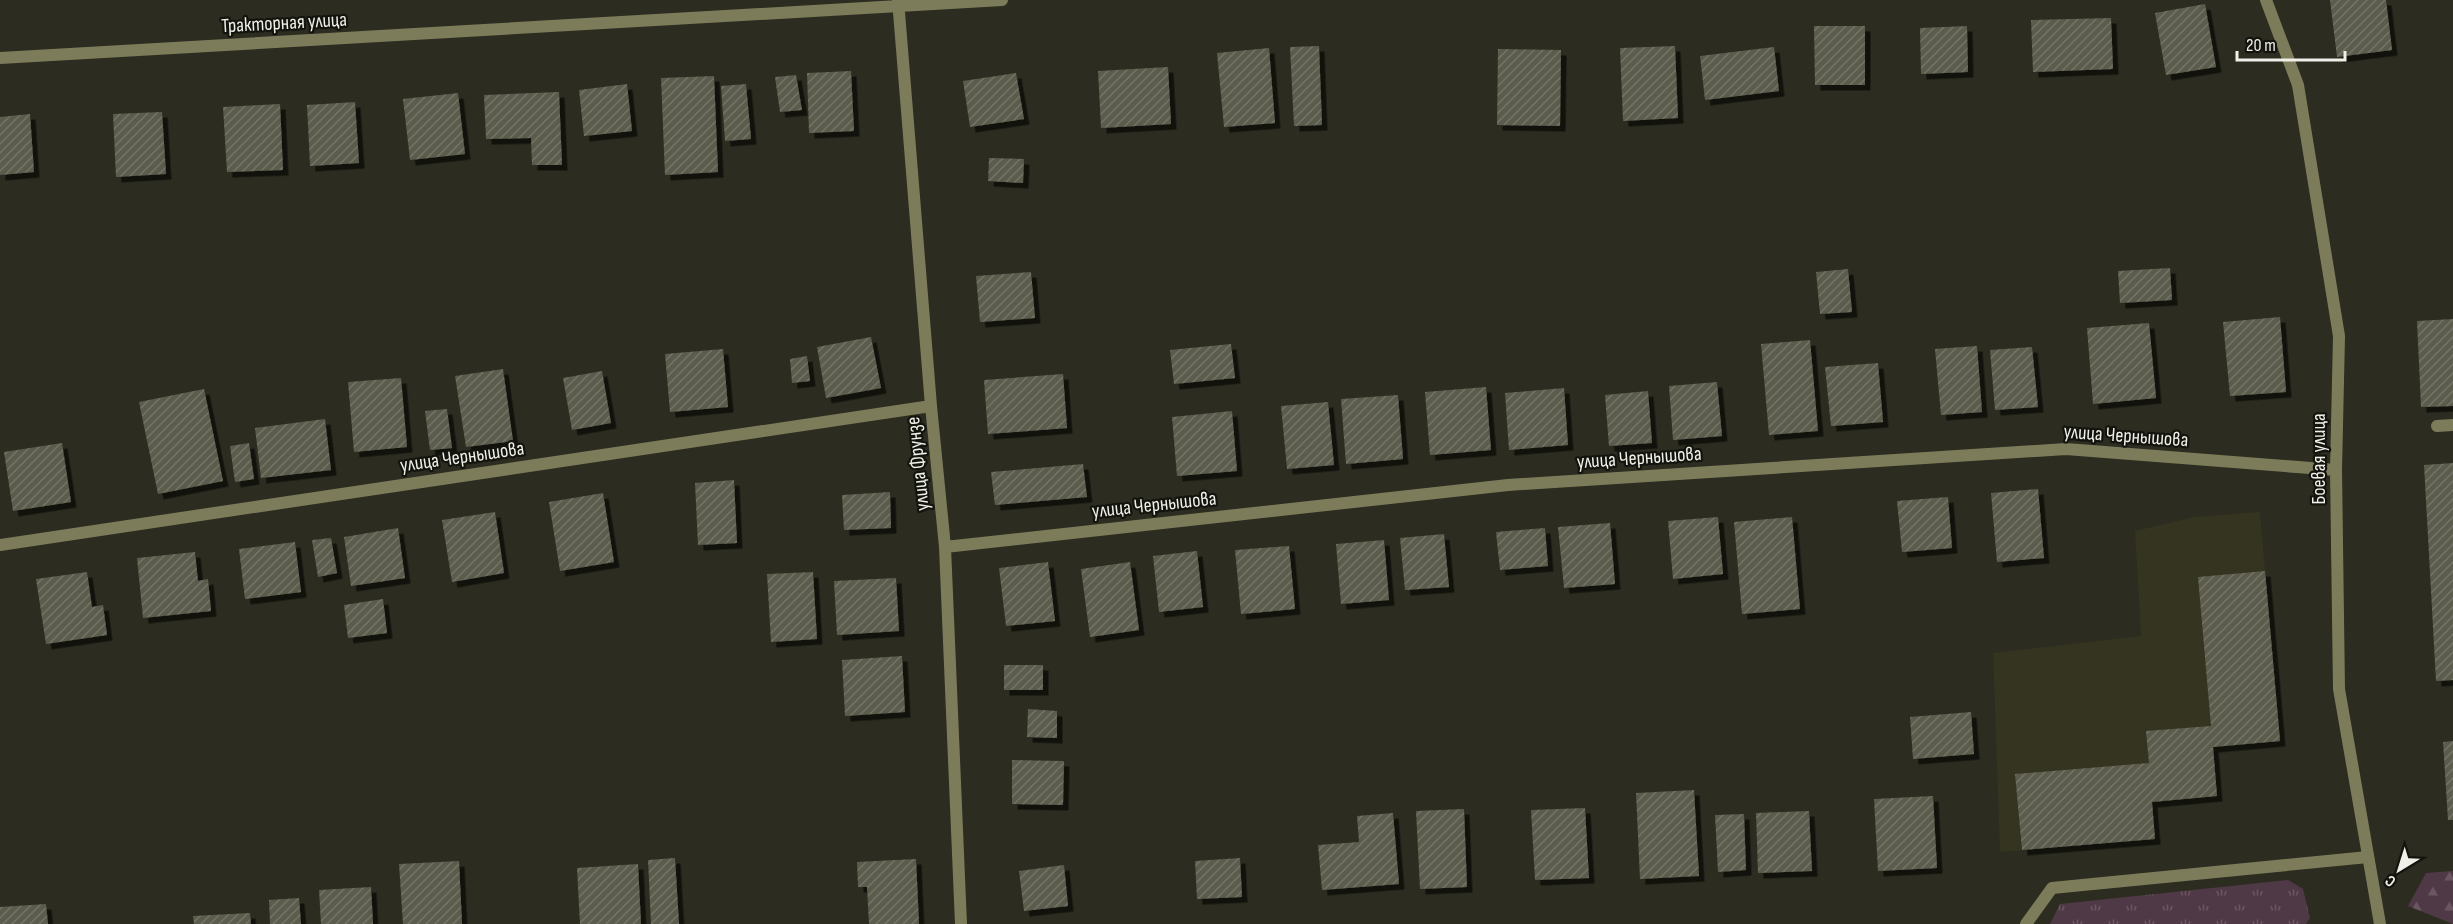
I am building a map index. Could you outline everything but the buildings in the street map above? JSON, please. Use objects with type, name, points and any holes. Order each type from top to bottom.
[{"type":"street","name":"Тракторная улица","points":[[0,58],[898,3],[1002,0]]},
{"type":"street","name":"Боевая улица","points":[[2266,0],[2298,85],[2338,336],[2336,470],[2339,689],[2380,924]]},
{"type":"street","name":"улица Фрунзе","points":[[898,3],[931,406],[945,547],[961,924]]},
{"type":"street","name":"улица Чернышова","points":[[0,545],[931,406]]},
{"type":"street","points":[[2437,426],[2453,425]]},
{"type":"street","name":"улица Чернышова","points":[[945,547],[1508,485],[2066,449],[2336,470]]},
{"type":"street","points":[[2026,924],[2052,888],[2368,857]]},
{"type":"shaded area","points":[[2260,512],[2280,741],[2213,747],[2217,796],[2152,802],[2155,839],[2000,852],[1993,653],[2141,636],[2135,531],[2194,517]]},
{"type":"green space","points":[[2453,871],[2453,924],[2408,906],[2426,873]]},
{"type":"green space","points":[[2288,880],[2303,889],[2310,918],[2306,924],[2050,924],[2060,904]]}]
